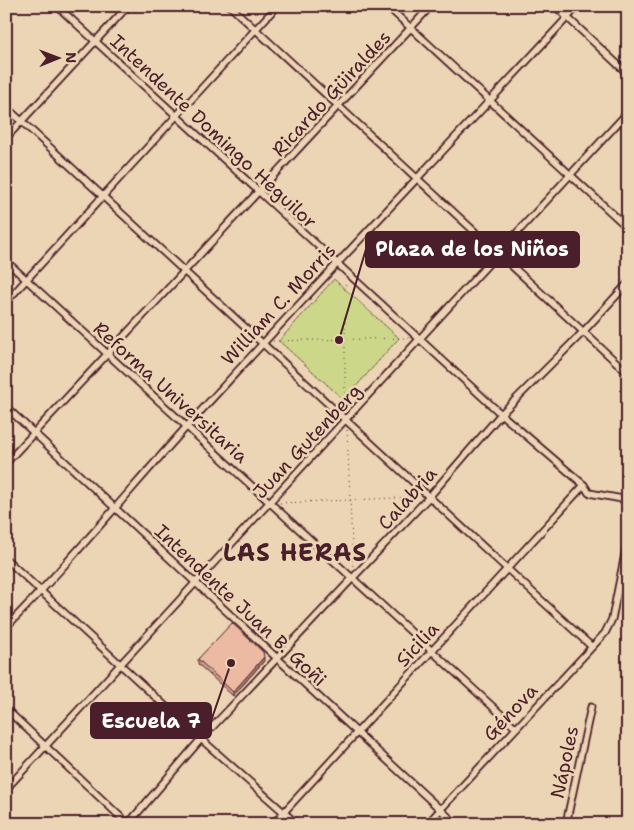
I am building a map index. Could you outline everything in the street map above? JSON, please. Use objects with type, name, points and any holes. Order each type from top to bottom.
[{"type":"street","name":"Intendente Domingo Heguilor","points":[[57,6],[258,193],[420,338],[501,414],[584,485],[588,493],[628,500]]},
{"type":"street","points":[[6,138],[128,6]]},
{"type":"street","points":[[230,6],[628,373]]},
{"type":"street","points":[[6,302],[277,6]]},
{"type":"street","points":[[387,6],[489,102],[628,228]]},
{"type":"street","name":"Ricardo Güiraldes","points":[[6,463],[109,355],[431,6]]},
{"type":"street","points":[[555,6],[628,74]]},
{"type":"street","name":"William C. Morris","points":[[6,627],[42,591],[186,426],[578,6]]},
{"type":"street","points":[[6,107],[591,646]]},
{"type":"street","name":"Juan Gutenberg","points":[[6,789],[122,666],[628,112]]},
{"type":"street","name":"Reforma Universitaria","points":[[6,261],[516,728]]},
{"type":"street","name":"Calabria","points":[[128,824],[201,739],[278,660],[430,497],[501,414],[583,332],[628,282]]},
{"type":"street","name":"Intendente Juan B. Goñi","points":[[6,408],[456,824]]},
{"type":"street","name":"Sicilia","points":[[272,824],[584,485]]},
{"type":"street","name":"Génova","points":[[427,824],[605,633],[612,619],[628,538]]},
{"type":"street","points":[[6,559],[201,739],[297,824]]},
{"type":"street","name":"Nápoles","points":[[566,824],[591,707]]},
{"type":"street","points":[[6,709],[128,824]]},
{"type":"path","points":[[345,290],[346,273]]},
{"type":"path","points":[[279,341],[334,279],[338,284]]},
{"type":"path","points":[[370,312],[399,338]]},
{"type":"path","points":[[345,317],[344,400],[347,421],[353,579]]},
{"type":"path","points":[[344,400],[399,338]]},
{"type":"path","points":[[263,343],[420,338]]},
{"type":"path","points":[[279,341],[344,400]]},
{"type":"path","points":[[270,503],[430,497]]},
{"type":"green space","points":[[334,279],[399,338],[344,400],[279,341]]},
{"type":"building","points":[[232,623],[263,652],[264,657],[233,692],[198,659]]},
{"type":"place","name":"Plaza de los Niños","points":[[339,340]]},
{"type":"place","name":"Escuela 7","points":[[231,663]]},
{"type":"district","name":"LAS HERAS","points":[[295,553]]}]
